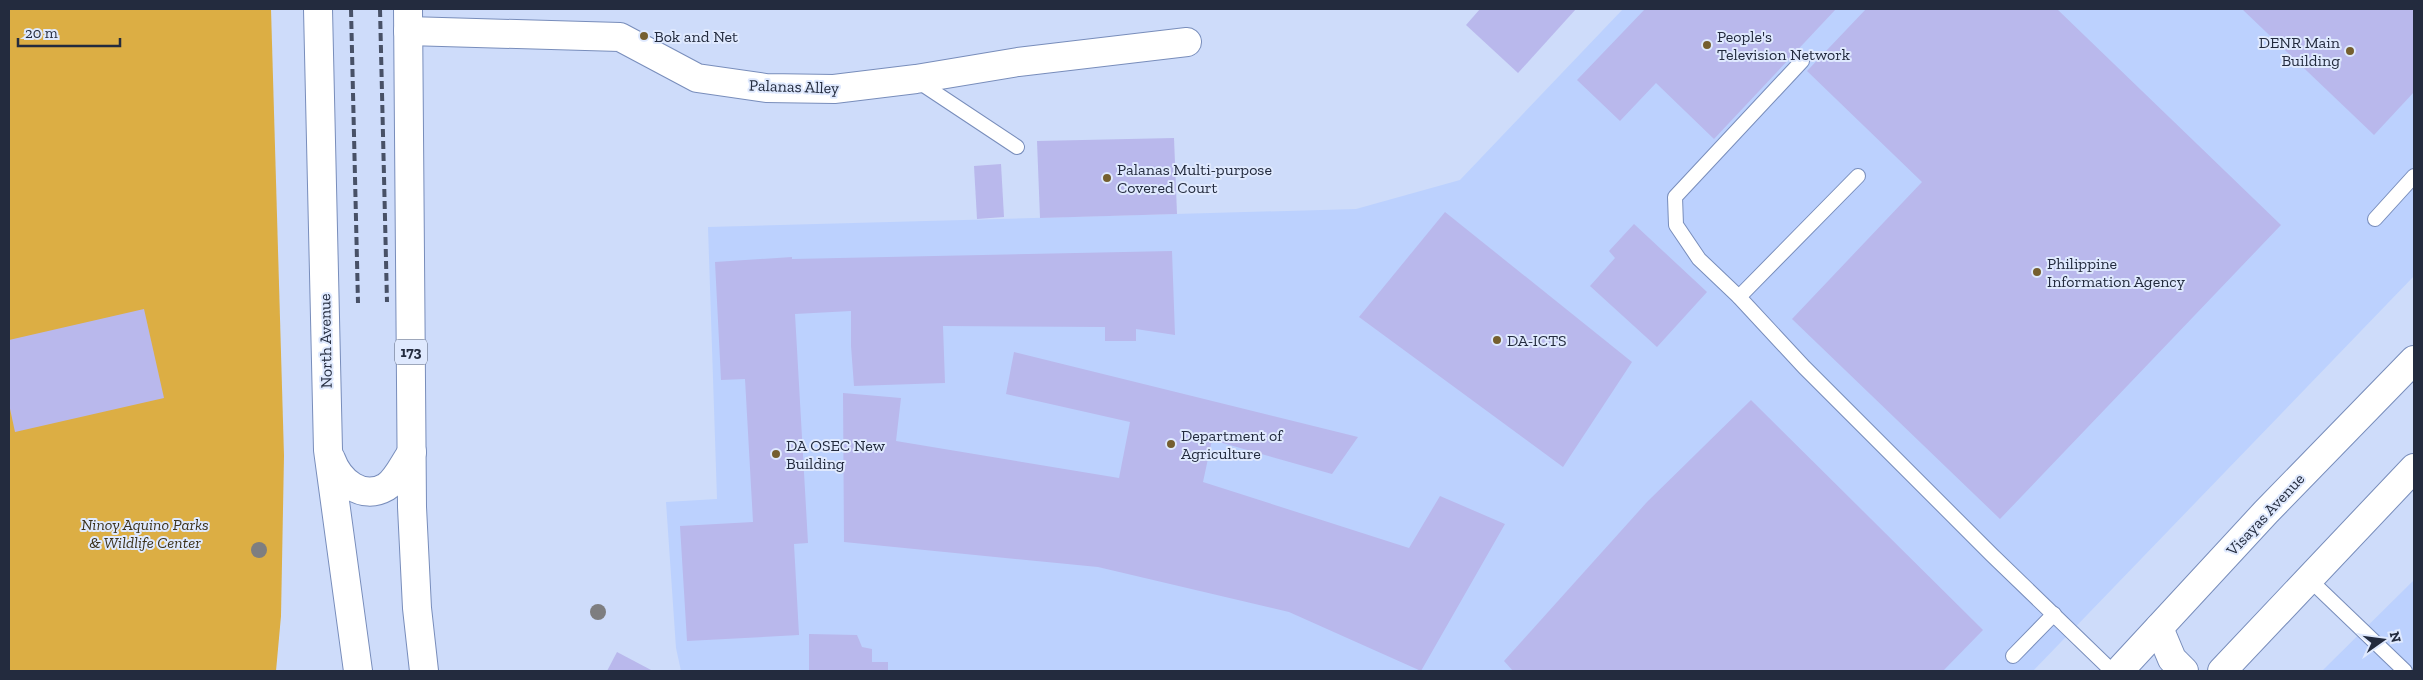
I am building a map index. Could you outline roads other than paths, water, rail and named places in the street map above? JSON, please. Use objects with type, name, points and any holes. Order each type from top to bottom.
[{"type":"main road","name":"North Avenue","points":[[318,9],[328,450],[358,671]]},
{"type":"main road","name":"Palanas Alley","points":[[408,20],[620,37],[698,78],[766,88],[834,89],[916,79],[1018,62],[1187,42]]},
{"type":"main road","name":"173","points":[[408,20],[414,553],[424,671]]},
{"type":"main road","name":"Visayas Avenue","points":[[2119,671],[2266,512],[2411,371]]},
{"type":"main road","points":[[328,450],[334,468],[346,483],[360,490],[370,491],[386,487],[412,452]]},
{"type":"main road","points":[[2222,671],[2414,468]]},
{"type":"main road","points":[[2159,628],[2172,659],[2184,671]]},
{"type":"lane","points":[[1802,61],[1675,197],[1676,225],[1699,259],[1739,296],[1818,381],[2112,671]]},
{"type":"lane","points":[[916,79],[1017,147]]},
{"type":"lane","points":[[1739,296],[1858,176]]},
{"type":"lane","points":[[2375,220],[2414,176]]},
{"type":"lane","points":[[2309,578],[2405,671]]},
{"type":"lane","points":[[2013,656],[2054,614]]},
{"type":"railway","points":[[351,9],[358,303]]},
{"type":"railway","points":[[380,9],[387,302]]},
{"type":"place","name":"Bok and Net","points":[[644,36]]},
{"type":"place","name":"People's Television Network","points":[[1707,45]]},
{"type":"place","name":"DENR Main Building","points":[[2350,51]]},
{"type":"place","name":"Palanas Multi-purpose Covered Court","points":[[1107,178]]},
{"type":"place","name":"Philippine Information Agency","points":[[2037,272]]},
{"type":"place","name":"DA-ICTS","points":[[1497,340]]},
{"type":"place","name":"Department of Agriculture","points":[[1171,444]]},
{"type":"place","name":"DA OSEC New Building","points":[[776,454]]},
{"type":"park label","name":"Ninoy Aquino Parks & Wildlife Center","points":[[145,533]]}]
